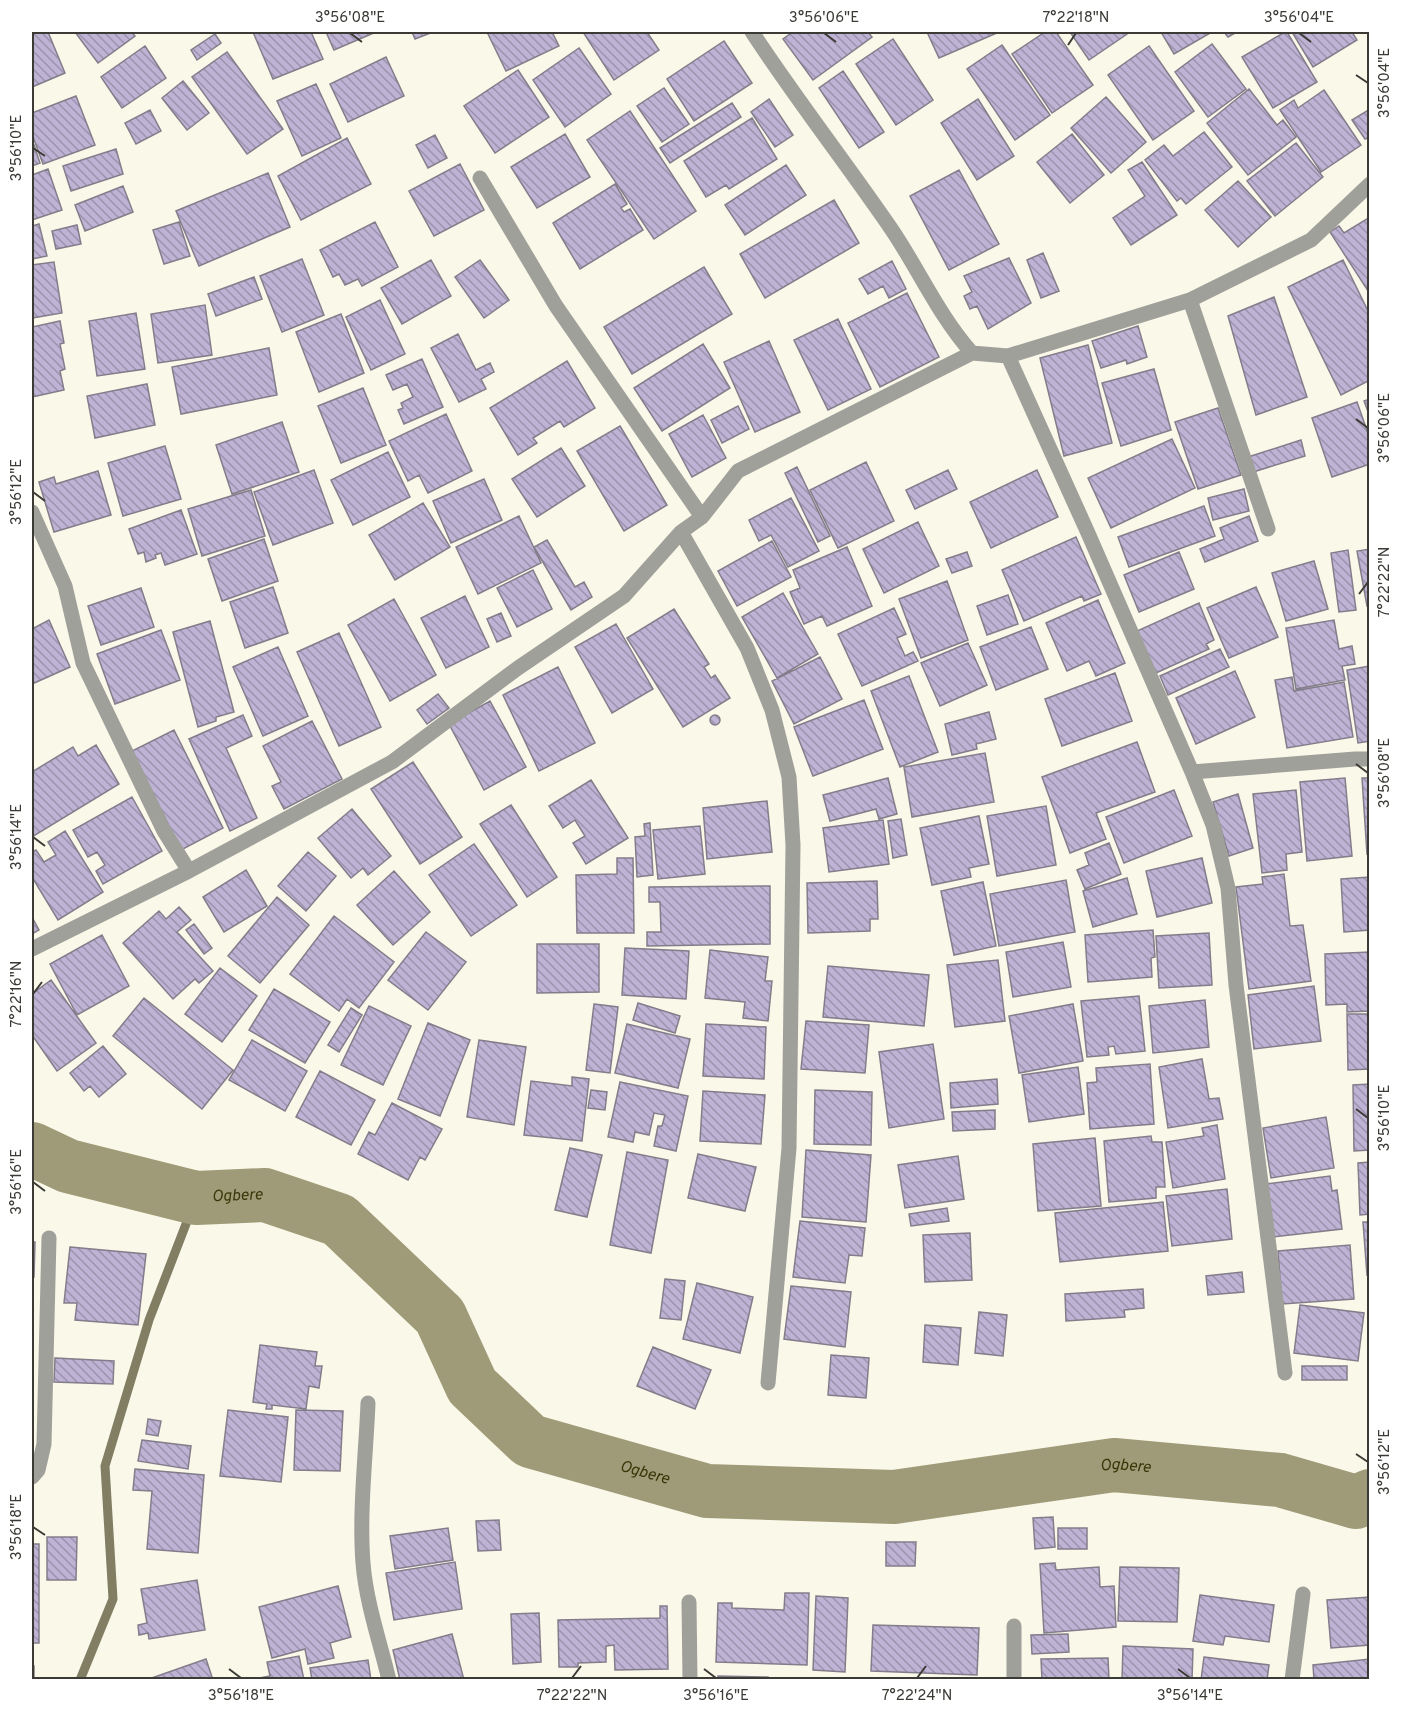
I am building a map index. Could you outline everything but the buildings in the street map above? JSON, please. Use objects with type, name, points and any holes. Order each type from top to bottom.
[{"type":"street","points":[[752,32],[785,83],[892,232],[957,336],[972,352]]},
{"type":"street","points":[[480,178],[556,306],[702,517]]},
{"type":"street","points":[[32,949],[189,871],[392,762],[518,668],[624,596],[681,532],[702,517],[738,471],[972,352],[1008,356],[1190,300],[1311,240],[1370,184]]},
{"type":"street","points":[[1190,300],[1268,529]]},
{"type":"street","points":[[1008,356],[1088,533],[1213,825],[1228,888],[1236,985],[1286,1373]]},
{"type":"street","points":[[32,512],[65,586],[84,663],[164,831],[189,871]]},
{"type":"street","points":[[681,532],[747,648],[771,710],[789,777],[793,845],[789,1148],[768,1383]]},
{"type":"street","points":[[1192,772],[1370,759]]},
{"type":"street","points":[[32,1477],[38,1470],[44,1444],[49,1238]]},
{"type":"street","points":[[368,1403],[362,1531],[363,1565],[389,1680]]},
{"type":"street","points":[[1292,1680],[1303,1594]]},
{"type":"street","points":[[689,1602],[690,1680]]},
{"type":"street","points":[[1014,1626],[1014,1680]]},
{"type":"waterway","name":"Ogbere","points":[[32,1149],[68,1166],[196,1198],[265,1195],[339,1220],[440,1316],[472,1386],[530,1441],[707,1491],[894,1497],[1114,1465],[1280,1480],[1356,1502],[1370,1496]]},
{"type":"waterway","points":[[80,1680],[113,1599],[105,1466],[149,1320],[196,1198]]}]
